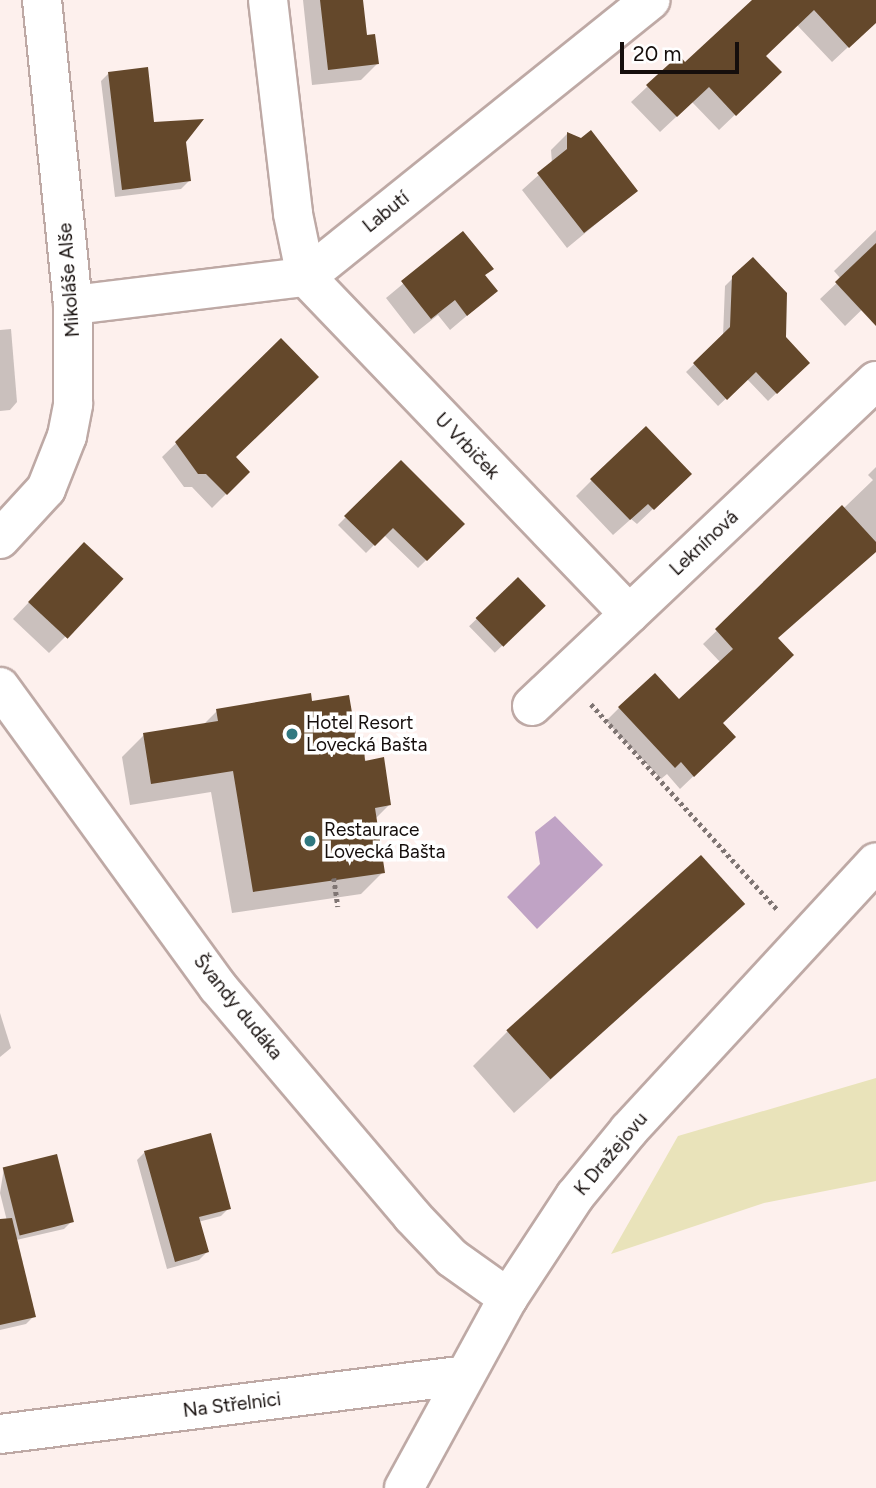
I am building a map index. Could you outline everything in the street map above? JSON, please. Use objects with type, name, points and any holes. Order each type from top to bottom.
[{"type":"street","name":"Mikoláše Alše","points":[[0,539],[46,489],[67,436],[74,393],[73,305],[42,0]]},
{"type":"street","points":[[73,305],[306,277],[293,214],[268,0]]},
{"type":"street","name":"Labutí","points":[[306,277],[650,0]]},
{"type":"street","name":"U Vrbiček","points":[[306,277],[629,614]]},
{"type":"street","name":"Leknínová","points":[[532,706],[876,381]]},
{"type":"street","name":"Švandy dudáka","points":[[0,687],[218,987],[412,1216],[452,1258],[508,1298]]},
{"type":"street","name":"K Dražejovu","points":[[404,1488],[508,1298],[575,1196],[629,1130],[876,862]]},
{"type":"street","name":"Na Střelnici","points":[[0,1434],[464,1375]]},
{"type":"path","points":[[564,676],[805,939]]},
{"type":"path","points":[[334,878],[338,907]]},
{"type":"shaded area","points":[[555,816],[603,865],[537,929],[507,897],[540,864],[535,832]]},
{"type":"shaded area","points":[[876,1078],[876,1181],[764,1203],[611,1254],[678,1136]]},
{"type":"building","points":[[320,0],[363,0],[367,35],[375,34],[379,64],[328,70]]},
{"type":"building","points":[[752,0],[876,0],[876,23],[849,48],[814,10],[766,56],[782,72],[736,116],[709,87],[677,117],[646,85],[679,55],[685,62]]},
{"type":"building","points":[[148,67],[154,122],[204,119],[186,142],[191,181],[122,190],[108,72]]},
{"type":"building","points":[[591,130],[638,191],[584,233],[537,173],[567,149],[567,132],[581,138]]},
{"type":"building","points":[[463,231],[494,269],[485,275],[498,291],[467,316],[455,300],[431,319],[401,281]]},
{"type":"building","points":[[876,243],[876,326],[835,282]]},
{"type":"building","points":[[753,257],[787,293],[786,337],[810,363],[777,394],[756,372],[727,400],[693,363],[730,327],[732,276]]},
{"type":"building","points":[[281,338],[319,377],[236,457],[250,472],[227,495],[206,474],[198,474],[175,442]]},
{"type":"building","points":[[646,426],[692,474],[654,510],[648,504],[630,520],[590,479]]},
{"type":"building","points":[[401,460],[465,524],[427,561],[393,528],[375,546],[344,516]]},
{"type":"building","points":[[842,505],[876,542],[876,552],[778,638],[794,655],[723,723],[736,737],[694,777],[681,762],[675,768],[618,707],[655,673],[679,699],[733,649],[715,629]]},
{"type":"building","points":[[84,542],[123,579],[68,639],[28,602]]},
{"type":"building","points":[[518,577],[546,606],[503,647],[476,618]]},
{"type":"building","points":[[311,693],[312,701],[349,695],[356,736],[363,735],[365,761],[384,757],[391,805],[375,808],[385,873],[253,892],[233,771],[151,784],[143,733],[218,721],[216,709]]},
{"type":"building","points":[[701,855],[745,904],[550,1079],[506,1030]]},
{"type":"building","points":[[211,1133],[231,1209],[199,1217],[209,1252],[175,1262],[144,1151]]},
{"type":"building","points":[[57,1154],[74,1222],[20,1235],[3,1168]]},
{"type":"building","points":[[12,1218],[36,1317],[0,1325],[0,1219]]},
{"type":"place","name":"Hotel Resort Lovecká Bašta","points":[[292,734]]},
{"type":"place","name":"Restaurace Lovecká Bašta","points":[[310,841]]}]
